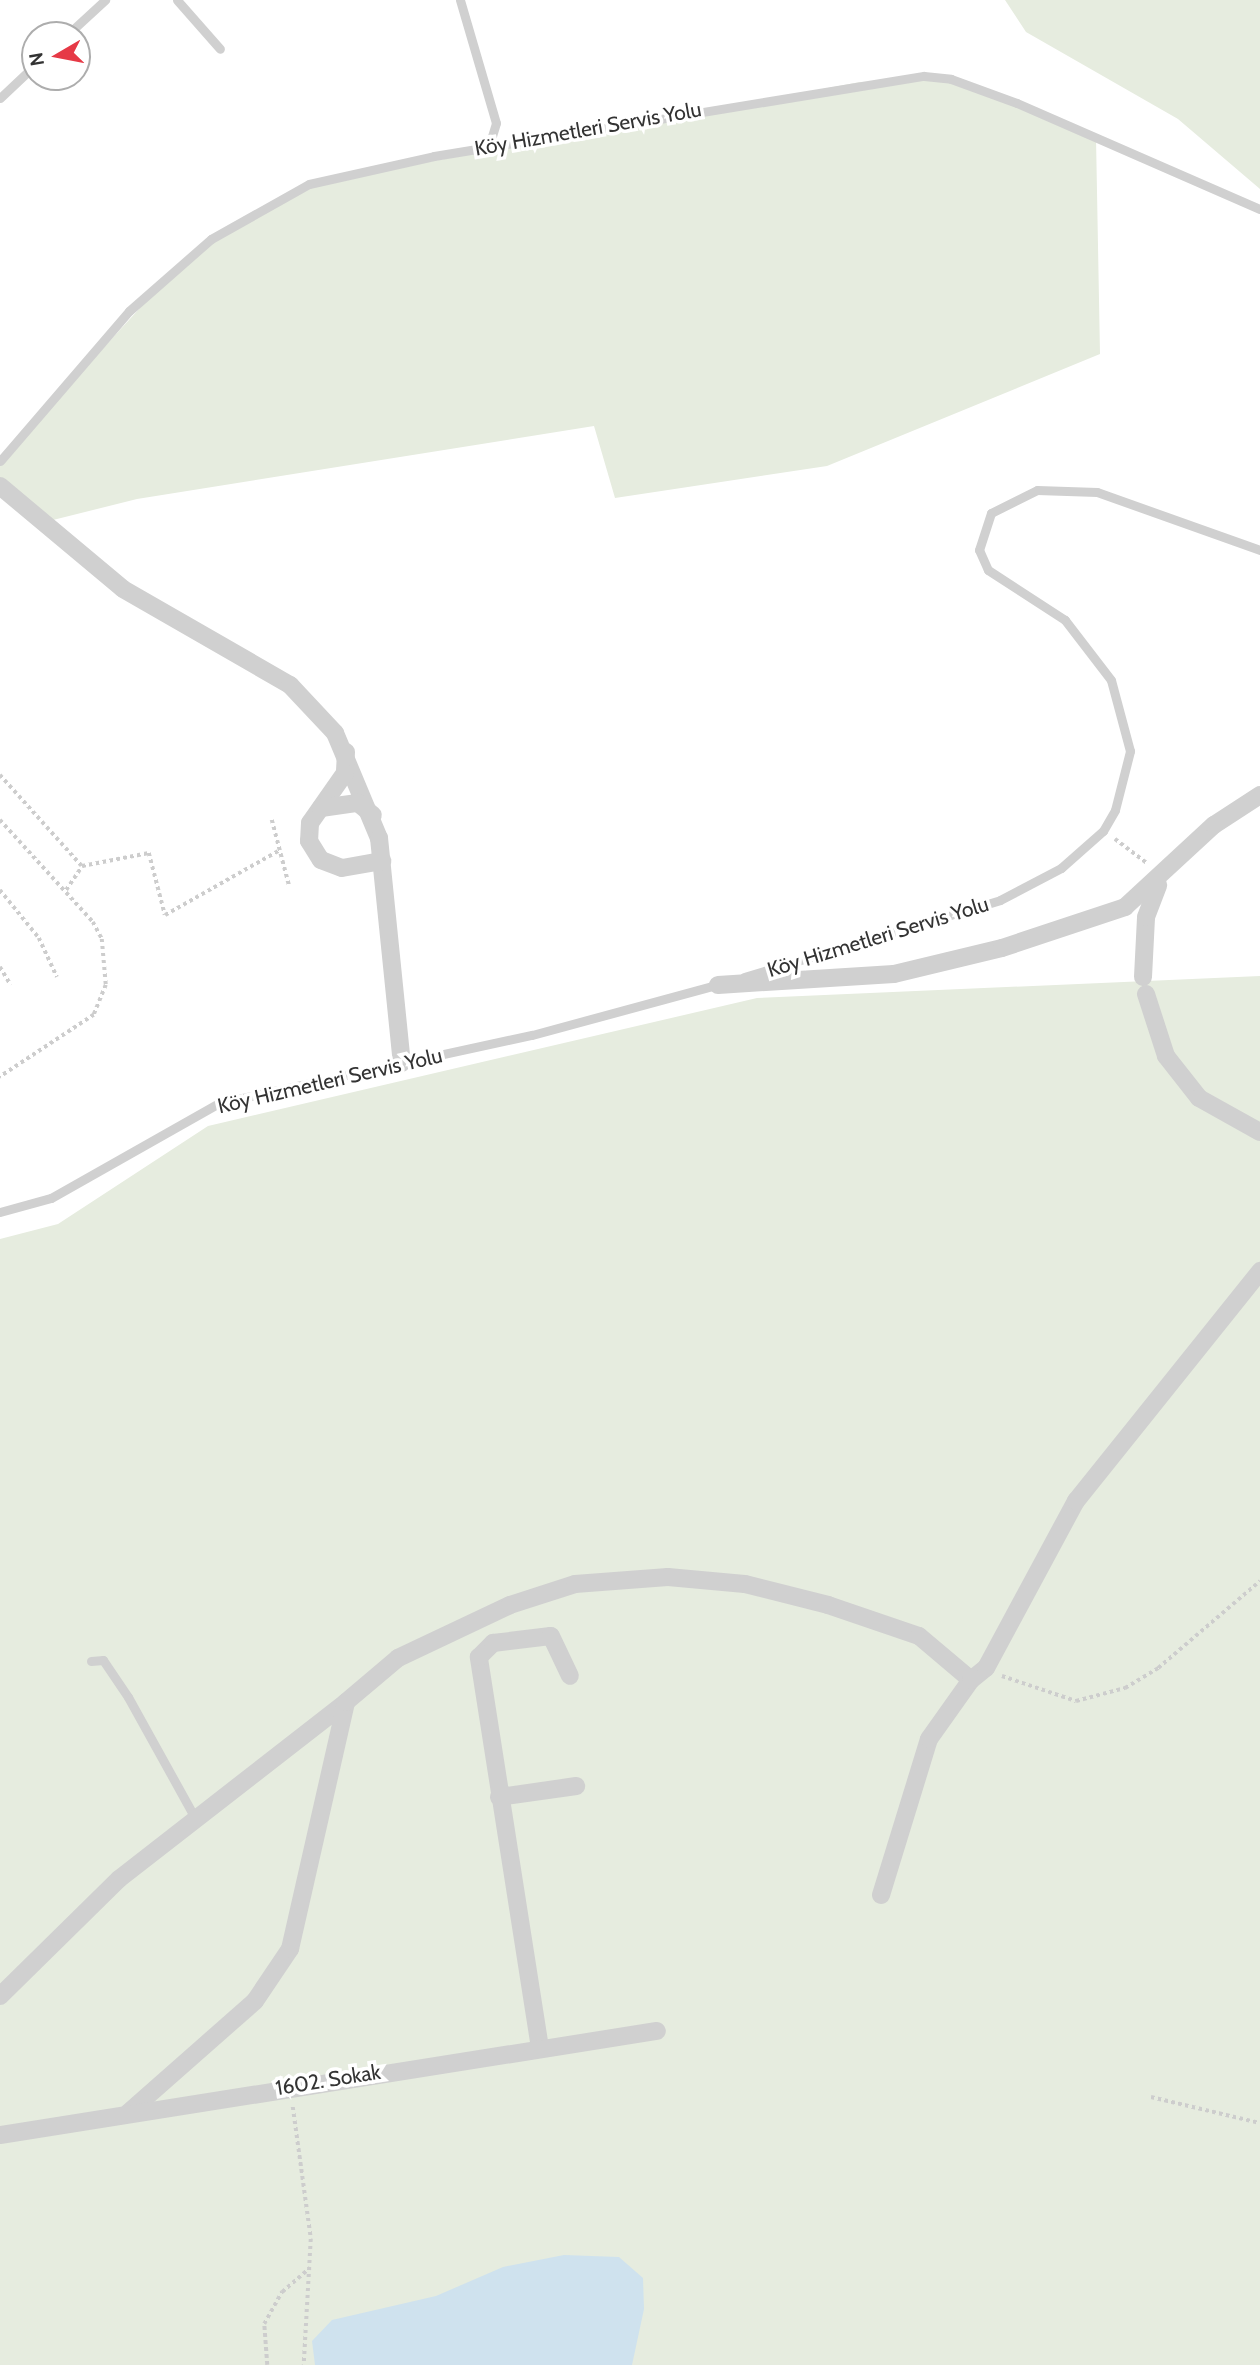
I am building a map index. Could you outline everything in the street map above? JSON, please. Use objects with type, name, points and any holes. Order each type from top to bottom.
[{"type":"street","points":[[0,486],[123,589],[290,685],[346,752],[373,815],[382,862],[402,1063]]},
{"type":"street","points":[[346,752],[338,788],[318,810],[309,842],[321,860],[342,868],[382,862]]},
{"type":"street","points":[[718,985],[894,974],[1002,948],[1125,907],[1161,878],[1214,825],[1260,795]]},
{"type":"street","points":[[318,810],[358,803],[373,815]]},
{"type":"street","points":[[1161,878],[1146,917],[1145,986],[1166,1056],[1199,1098],[1260,1132]]},
{"type":"street","points":[[881,1895],[929,1739],[971,1681],[986,1668],[1076,1501],[1260,1271]]},
{"type":"street","points":[[0,1996],[119,1879],[346,1702],[398,1658],[510,1605],[575,1584],[668,1577],[745,1584],[919,1636],[971,1681]]},
{"type":"street","points":[[540,2048],[479,1657],[493,1643],[551,1636],[570,1676]]},
{"type":"street","points":[[128,2113],[255,2001],[290,1950],[346,1702]]},
{"type":"street","points":[[499,1797],[576,1786]]},
{"type":"street","name":"1602. Sokak","points":[[0,2135],[289,2086],[657,2031]]},
{"type":"lane","points":[[82,21],[105,0]]},
{"type":"lane","points":[[177,0],[220,49]]},
{"type":"lane","points":[[460,0],[496,123],[489,146]]},
{"type":"lane","name":"Köy Hizmetleri Servis Yolu","points":[[0,461],[129,311],[232,225],[309,184],[489,146],[924,76],[951,79],[1017,103],[1260,209]]},
{"type":"lane","points":[[0,98],[21,78]]},
{"type":"lane","name":"Köy Hizmetleri Servis Yolu","points":[[0,1212],[51,1198],[219,1103],[402,1063],[718,985],[1000,900],[1061,868],[1103,831],[1124,789],[1130,751],[1126,721],[1091,647],[1042,602],[988,570],[979,550],[991,513],[1037,490],[1097,492],[1260,550]]},
{"type":"lane","points":[[91,1661],[103,1660],[128,1697],[195,1818]]},
{"type":"path","points":[[0,775],[82,866]]},
{"type":"path","points":[[0,820],[66,890],[102,939],[104,1000],[94,1015],[0,1077]]},
{"type":"path","points":[[272,820],[289,886]]},
{"type":"path","points":[[1103,831],[1161,878]]},
{"type":"path","points":[[66,890],[82,866],[149,853],[165,915],[280,850]]},
{"type":"path","points":[[0,890],[39,938],[57,977]]},
{"type":"path","points":[[0,967],[11,985]]},
{"type":"path","points":[[986,1668],[1076,1701],[1125,1688],[1158,1668],[1260,1581]]},
{"type":"path","points":[[289,2086],[310,2268],[304,2365]]},
{"type":"path","points":[[1151,2097],[1260,2123]]},
{"type":"path","points":[[267,2365],[264,2324],[282,2291],[310,2268]]},
{"type":"shaded area","points":[[1005,0],[1260,0],[1260,189],[1178,119],[1026,32]]},
{"type":"shaded area","points":[[951,79],[1096,137],[1100,354],[827,466],[615,498],[594,426],[137,499],[41,523],[0,486],[0,461],[182,262],[309,184],[860,82]]},
{"type":"shaded area","points":[[1260,976],[1260,2365],[0,2365],[0,1239],[58,1224],[208,1126],[757,998]]},
{"type":"water","points":[[564,2255],[619,2257],[643,2278],[644,2309],[632,2365],[315,2365],[312,2341],[332,2320],[436,2296],[503,2267]]}]
